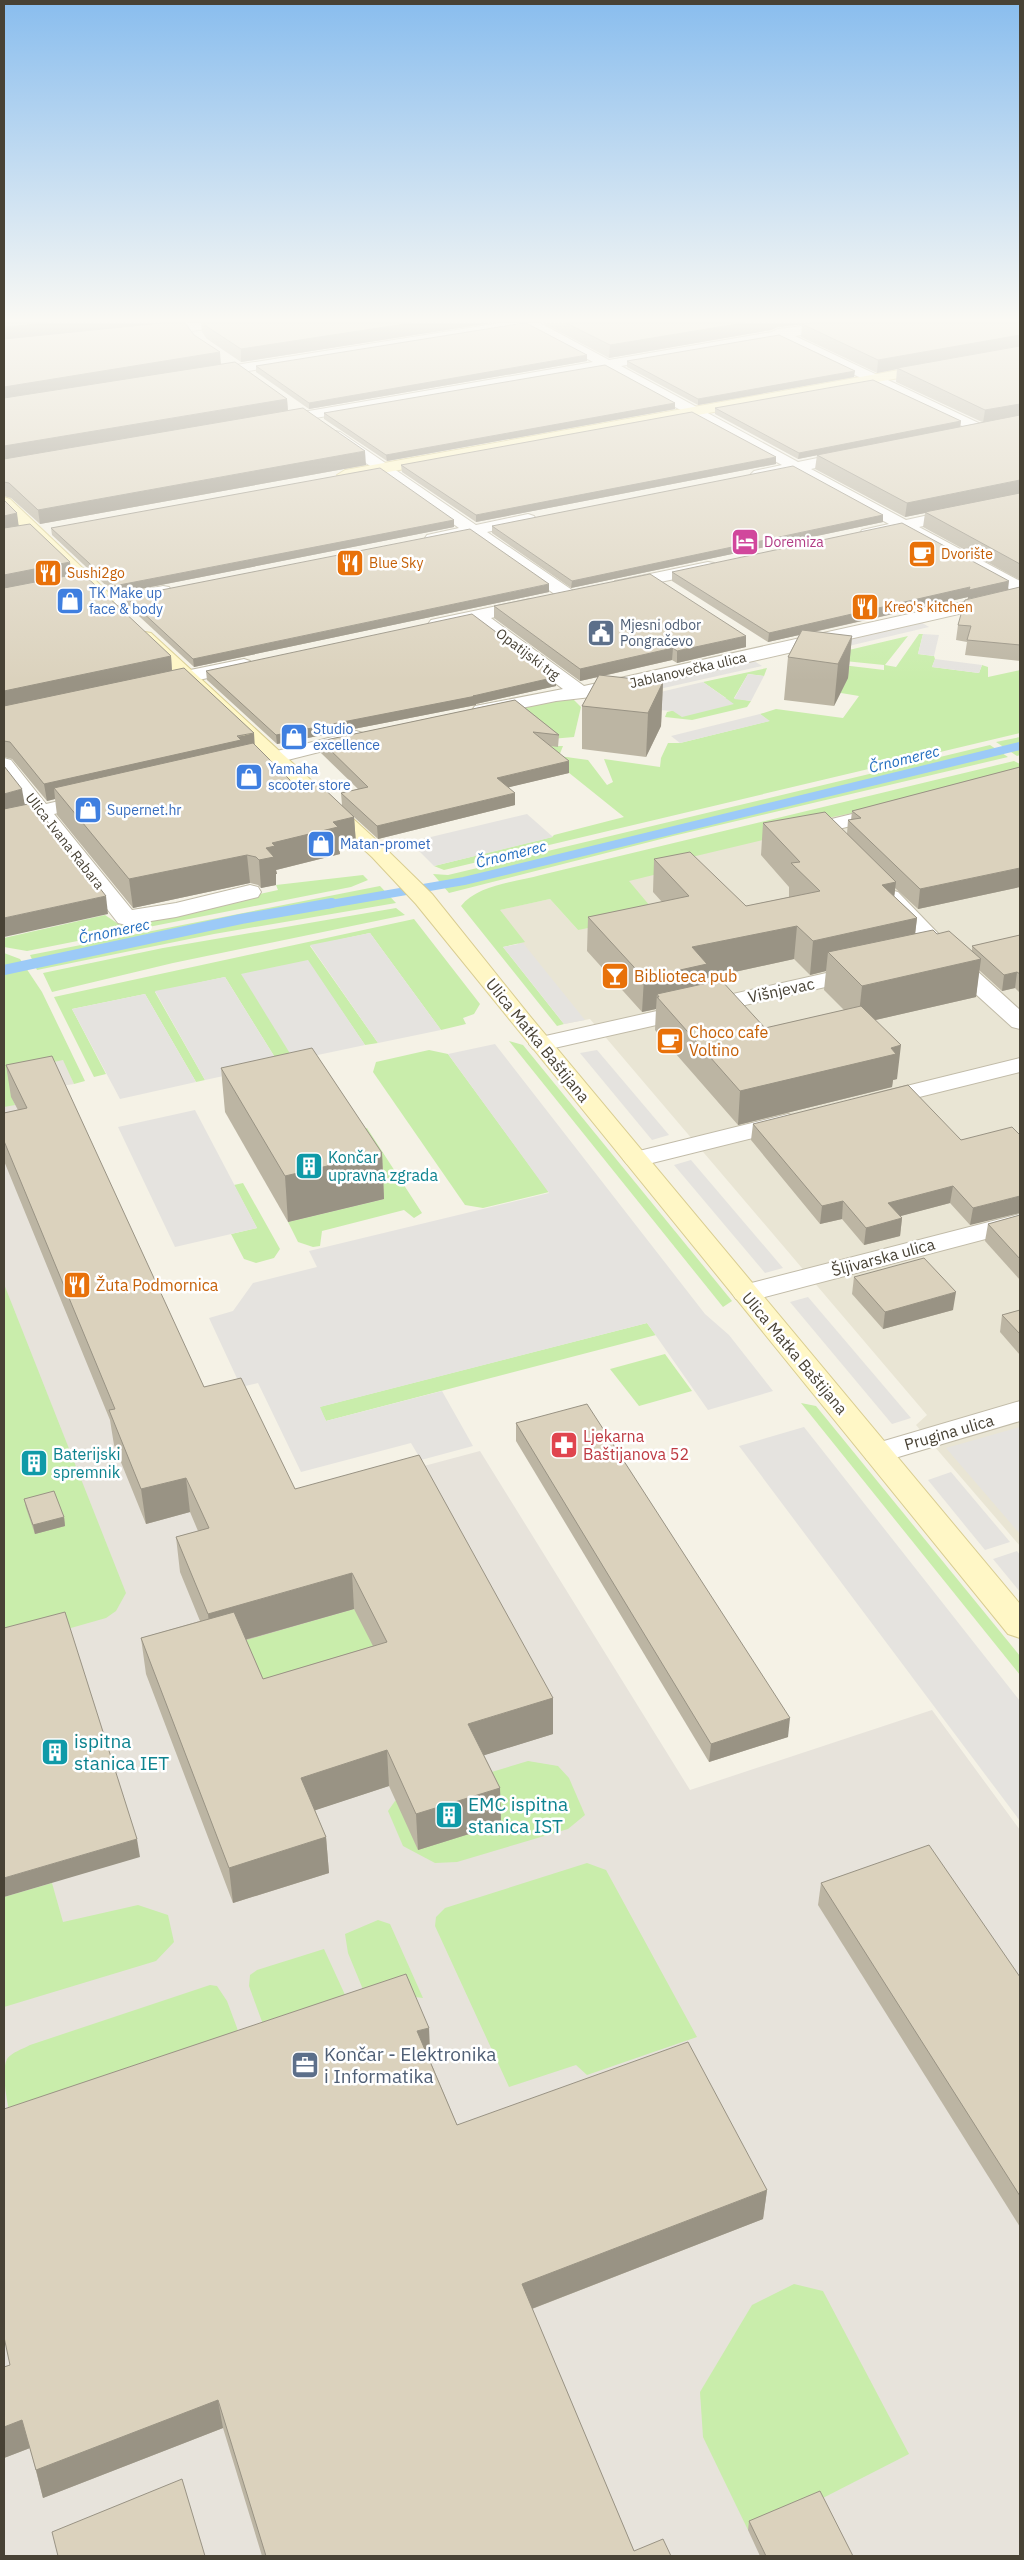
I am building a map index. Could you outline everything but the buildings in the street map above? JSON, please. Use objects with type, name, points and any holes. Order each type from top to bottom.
[{"type":"street","points":[[345,442],[569,596]]},
{"type":"street","points":[[330,478],[521,442]]},
{"type":"street","points":[[755,442],[1020,588]]},
{"type":"street","points":[[742,477],[864,453]]},
{"type":"street","points":[[854,536],[1020,500]]},
{"type":"street","name":"Ulica Matka Baštijana","points":[[4,502],[26,533],[77,583],[108,602],[406,879],[1020,1626]]},
{"type":"street","points":[[419,540],[541,516]]},
{"type":"street","points":[[26,533],[56,528]]},
{"type":"street","points":[[606,588],[720,564]]},
{"type":"street","points":[[654,578],[675,592]]},
{"type":"street","points":[[108,602],[184,587]]},
{"type":"street","points":[[419,628],[588,592]]},
{"type":"street","name":"Jablanovečka ulica","points":[[463,714],[580,692],[768,652],[1020,595]]},
{"type":"street","name":"Opatijski trg","points":[[477,616],[580,692]]},
{"type":"street","points":[[748,639],[768,652]]},
{"type":"street","points":[[140,686],[264,660]]},
{"type":"street","points":[[229,768],[378,733]]},
{"type":"street","name":"Ulica Ivana Rabara","points":[[4,764],[126,918],[176,910],[250,892]]},
{"type":"street","points":[[4,819],[117,794]]},
{"type":"street","points":[[825,835],[904,806]]},
{"type":"street","points":[[875,881],[945,954],[1020,1022]]},
{"type":"street","points":[[916,960],[973,948]]},
{"type":"street","name":"Višnjevac","points":[[541,1044],[886,967]]},
{"type":"street","points":[[856,1106],[1020,1065]]},
{"type":"street","points":[[636,1159],[808,1118]]},
{"type":"street","name":"Šljivarska ulica","points":[[746,1293],[1020,1222]]},
{"type":"street","name":"Prugina ulica","points":[[878,1453],[1020,1411]]},
{"type":"shaded area","points":[[919,621],[929,627],[819,653],[808,646]]},
{"type":"shaded area","points":[[923,634],[939,635],[934,656],[918,654]]},
{"type":"shaded area","points":[[751,659],[762,666],[619,698],[609,691]]},
{"type":"shaded area","points":[[935,659],[982,665],[979,673],[932,667]]},
{"type":"shaded area","points":[[748,674],[764,676],[751,701],[734,699]]},
{"type":"shaded area","points":[[703,682],[734,704],[682,717],[673,711],[631,708],[622,701]]},
{"type":"shaded area","points":[[760,714],[770,721],[680,743],[671,736]]},
{"type":"shaded area","points":[[1020,771],[1020,1546],[916,1425],[927,1415],[590,1019],[564,1024],[499,910],[550,899],[578,930],[621,874],[788,826]]},
{"type":"shaded area","points":[[527,814],[553,837],[434,866],[410,842]]},
{"type":"shaded area","points":[[370,933],[441,1030],[378,1043],[310,945]]},
{"type":"shaded area","points":[[523,943],[585,1020],[564,1024],[503,947]]},
{"type":"shaded area","points":[[308,960],[365,1045],[294,1060],[241,974]]},
{"type":"shaded area","points":[[225,977],[279,1064],[205,1080],[155,991]]},
{"type":"shaded area","points":[[145,994],[196,1082],[120,1099],[72,1009]]},
{"type":"shaded area","points":[[4,999],[64,1060],[74,1084],[56,1087],[194,1391],[286,1503],[480,1451],[690,1790],[932,1710],[1020,1830],[1020,2556],[4,2556]]},
{"type":"shaded area","points":[[495,1044],[705,1314],[729,1335],[773,1391],[708,1410],[647,1323],[320,1407],[326,1421],[442,1391],[473,1446],[421,1460],[411,1443],[301,1472],[258,1383],[241,1387],[209,1318],[233,1311],[253,1283],[317,1267],[309,1251],[549,1193],[448,1054]]},
{"type":"shaded area","points":[[597,1050],[669,1135],[652,1140],[580,1053]]},
{"type":"shaded area","points":[[195,1110],[257,1228],[175,1247],[118,1127]]},
{"type":"shaded area","points":[[691,1160],[783,1268],[765,1273],[674,1165]]},
{"type":"shaded area","points":[[808,1297],[911,1418],[892,1424],[790,1302]]},
{"type":"shaded area","points":[[804,1427],[1020,1701],[1020,1821],[739,1446]]},
{"type":"shaded area","points":[[1020,1427],[1020,1534],[946,1448]]},
{"type":"shaded area","points":[[951,1472],[1010,1542],[985,1550],[928,1480]]},
{"type":"shaded area","points":[[1017,1551],[1020,1555],[1020,1592],[993,1559]]},
{"type":"green space","points":[[919,634],[923,634],[918,654],[934,656],[935,659],[932,667],[979,673],[982,665],[988,667],[988,677],[1020,670],[1020,733],[444,870],[434,866],[624,817],[553,760],[544,746],[563,746],[559,756],[588,760],[607,785],[613,782],[604,759],[660,767],[661,758],[668,743],[680,743],[769,721],[760,714],[776,709],[843,718],[859,696],[841,693],[800,660],[884,670],[884,665],[815,658],[908,636],[885,665],[896,667]]},
{"type":"green space","points":[[767,668],[764,676],[748,674],[734,698],[751,701],[747,707],[692,720],[665,717],[667,712],[726,698],[703,682]]},
{"type":"green space","points":[[570,696],[581,707],[574,737],[551,739],[511,708]]},
{"type":"green space","points":[[1020,737],[1020,755],[1017,756],[996,742]]},
{"type":"green space","points":[[990,745],[1008,757],[673,836],[449,893],[433,874],[448,875]]},
{"type":"green space","points":[[1014,761],[1020,764],[1020,771],[872,809],[788,826],[792,833],[675,861],[682,868],[629,881],[666,925],[598,926],[578,930],[550,899],[500,910],[525,942],[503,947],[564,1024],[557,1026],[461,906],[477,893],[498,885]]},
{"type":"green space","points":[[363,875],[368,880],[351,887],[27,951],[4,947],[4,938],[105,915],[120,925],[278,890],[276,885]]},
{"type":"green space","points":[[380,886],[396,903],[214,934],[37,970],[30,955]]},
{"type":"green space","points":[[396,908],[405,915],[173,963],[52,992],[43,973],[163,948]]},
{"type":"green space","points":[[414,919],[480,1004],[474,1014],[463,1018],[466,1024],[441,1030],[370,933],[310,946],[378,1043],[365,1045],[307,960],[294,1060],[279,1064],[225,977],[155,992],[205,1080],[196,1082],[145,994],[72,1009],[106,1074],[94,1077],[54,997]]},
{"type":"green space","points":[[4,953],[20,959],[42,992],[85,1081],[74,1084],[63,1060],[45,1064],[12,1097],[15,1105],[4,1107]]},
{"type":"green space","points":[[509,1041],[523,1045],[732,1301],[723,1307]]},
{"type":"green space","points":[[429,1050],[448,1054],[549,1192],[483,1208],[465,1205],[373,1072],[376,1062]]},
{"type":"green space","points":[[367,1128],[422,1213],[414,1218],[404,1210],[322,1231],[320,1246],[313,1247],[298,1242],[288,1222],[384,1199],[342,1134]]},
{"type":"green space","points":[[243,1183],[280,1249],[274,1258],[256,1263],[244,1259],[231,1234],[257,1228],[234,1185]]},
{"type":"green space","points":[[4,1284],[126,1593],[116,1611],[106,1618],[4,1647]]},
{"type":"green space","points":[[647,1323],[656,1335],[326,1421],[319,1407]]},
{"type":"green space","points":[[665,1354],[692,1391],[639,1406],[610,1369]]},
{"type":"green space","points":[[801,1403],[816,1406],[1020,1656],[1020,1675]]},
{"type":"green space","points":[[354,1609],[421,1668],[267,1714],[246,1640]]},
{"type":"green space","points":[[528,1761],[558,1766],[569,1778],[585,1815],[568,1829],[457,1862],[435,1863],[403,1846],[388,1811],[395,1801]]},
{"type":"green space","points":[[587,1863],[606,1870],[697,2037],[587,2075],[576,2065],[509,2087],[435,1926],[436,1917],[445,1908]]},
{"type":"green space","points":[[52,1883],[63,1922],[138,1905],[168,1915],[174,1942],[156,1961],[4,2007],[4,1897]]},
{"type":"green space","points":[[378,1920],[390,1924],[423,1998],[408,1996],[369,2004],[348,1953],[345,1934]]},
{"type":"green space","points":[[324,1949],[352,2010],[268,2038],[249,1986],[250,1975],[257,1970]]},
{"type":"green space","points":[[210,1985],[217,1986],[227,2001],[246,2052],[13,2128],[4,2073],[7,2059],[12,2054],[30,2045]]},
{"type":"green space","points":[[794,2284],[823,2291],[909,2454],[819,2500],[748,2530],[703,2437],[700,2392],[752,2305]]},
{"type":"waterway","name":"Črnomerec","points":[[325,905],[464,881],[1020,746]]},
{"type":"waterway","name":"Črnomerec","points":[[4,970],[241,919],[332,903]]},
{"type":"place","name":"Doremiza","points":[[745,542]]},
{"type":"place","name":"Dvorište","points":[[922,554]]},
{"type":"place","name":"Blue Sky","points":[[350,563]]},
{"type":"place","name":"Sushi2go","points":[[48,573]]},
{"type":"place","name":"TK Make up face & body","points":[[70,601]]},
{"type":"place","name":"Kreo's kitchen","points":[[865,607]]},
{"type":"place","name":"Mjesni odbor Pongračevo","points":[[601,633]]},
{"type":"place","name":"Studio excellence","points":[[294,737]]},
{"type":"place","name":"Yamaha scooter store","points":[[249,777]]},
{"type":"place","name":"Supernet.hr","points":[[88,810]]},
{"type":"place","name":"Matan-promet","points":[[321,844]]},
{"type":"place","name":"Biblioteca pub","points":[[615,976]]},
{"type":"place","name":"Choco cafe Voltino","points":[[670,1041]]},
{"type":"place","name":"Končar upravna zgrada","points":[[309,1166]]},
{"type":"place","name":"Žuta Podmornica","points":[[77,1285]]},
{"type":"place","name":"Ljekarna Baštijanova 52","points":[[564,1445]]},
{"type":"place","name":"Baterijski spremnik","points":[[34,1463]]},
{"type":"place","name":"ispitna stanica IET","points":[[55,1752]]},
{"type":"place","name":"EMC ispitna stanica IST","points":[[449,1815]]},
{"type":"place","name":"Končar - Elektronika i Informatika","points":[[305,2065]]}]
